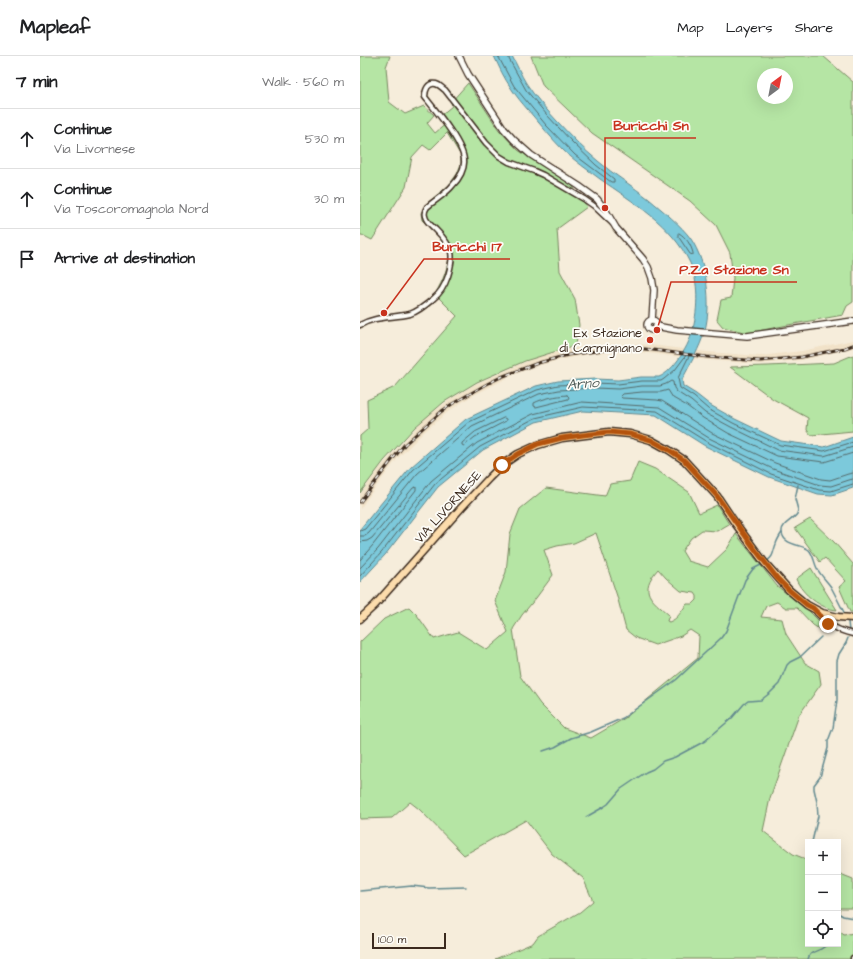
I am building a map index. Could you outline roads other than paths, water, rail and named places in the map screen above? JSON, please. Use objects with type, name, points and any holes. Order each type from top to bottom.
[{"type":"main road","name":"VIA LIVORNESE","points":[[360,619],[502,465],[518,454],[538,444],[562,438],[609,432],[630,434],[651,440],[684,460],[717,496],[757,553],[777,578],[789,590],[807,605],[822,613],[838,617],[853,618]]},
{"type":"street","points":[[459,56],[468,74],[504,129],[514,140],[531,155],[597,199],[616,228]]},
{"type":"street","points":[[360,325],[371,320],[411,314],[418,310],[443,288],[450,268],[452,253],[449,246],[430,225],[424,215],[427,207],[452,187],[464,165],[464,159],[460,145],[425,97],[425,92],[430,84],[439,85],[445,90],[486,143],[499,156],[509,162],[543,175],[584,199],[594,206],[616,228],[643,259],[648,267],[654,290],[652,320],[656,322],[656,326],[677,330],[747,336],[853,321]]},
{"type":"street","points":[[813,608],[828,624],[853,634]]},
{"type":"water","name":"Arno","points":[[494,56],[512,56],[524,80],[533,93],[572,137],[604,166],[643,194],[666,213],[691,239],[701,260],[707,283],[708,308],[703,337],[698,350],[682,380],[683,386],[710,405],[781,441],[824,447],[853,437],[853,488],[832,495],[818,494],[769,477],[705,446],[656,415],[583,411],[536,422],[483,450],[438,487],[385,555],[360,582],[360,529],[411,467],[466,419],[536,386],[558,381],[595,379],[618,380],[641,377],[659,377],[665,374],[676,363],[689,342],[693,329],[697,304],[695,278],[690,263],[682,249],[673,237],[651,215],[586,169],[564,151],[515,94],[508,84]]},
{"type":"waterway","points":[[798,485],[795,499],[798,510],[797,514],[783,527],[783,537],[789,542],[806,548],[811,552],[817,568],[831,587],[845,614]]},
{"type":"waterway","points":[[767,561],[772,556],[782,532]]},
{"type":"waterway","points":[[543,751],[555,747],[571,738],[591,732],[623,718],[676,680],[721,638],[726,631],[745,580],[753,569],[761,565]]},
{"type":"waterway","points":[[848,622],[849,631]]},
{"type":"waterway","points":[[586,817],[608,804],[621,789],[663,761],[675,757],[705,741],[732,718],[748,701],[761,700],[779,684],[787,665],[800,657],[821,637]]},
{"type":"waterway","points":[[813,839],[818,816],[814,785],[820,777],[828,748],[828,741],[833,728],[837,700],[837,661],[839,654],[848,638]]},
{"type":"waterway","points":[[360,891],[412,886],[429,888],[466,887]]},
{"type":"waterway","points":[[841,915],[853,918]]},
{"type":"waterway","points":[[808,959],[811,954],[824,947]]},
{"type":"railway","points":[[360,502],[405,444],[442,411],[487,384],[538,363],[568,355],[611,349],[645,349],[707,357],[760,361],[802,357],[853,345]]},
{"type":"place","name":"Buricchi Sn","points":[[605,208]]},
{"type":"place","name":"Buricchi 17","points":[[384,313]]},
{"type":"place","name":"P.Za Stazione Sn","points":[[657,330]]},
{"type":"place","name":"Ex Stazione di Carmignano","points":[[650,340]]}]
